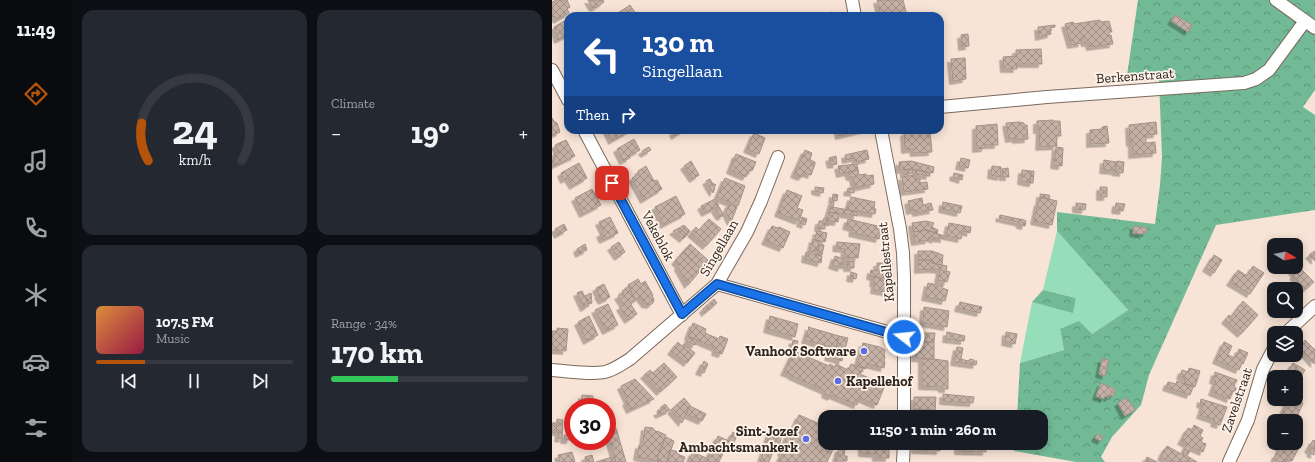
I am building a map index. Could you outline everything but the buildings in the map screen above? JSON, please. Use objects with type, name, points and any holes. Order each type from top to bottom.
[{"type":"street","points":[[852,0],[855,12]]},
{"type":"street","points":[[1276,0],[1310,25]]},
{"type":"street","name":"Berkenstraat","points":[[944,107],[1047,97],[1244,83],[1256,79],[1269,70],[1310,25]]},
{"type":"street","points":[[552,70],[564,92]]},
{"type":"street","name":"Vekeblok","points":[[586,134],[682,314]]},
{"type":"street","name":"Kapellestraat","points":[[882,134],[900,229],[903,253],[904,410]]},
{"type":"street","name":"Singellaan","points":[[552,370],[605,372],[615,368],[630,359],[717,284],[747,232],[778,158]]},
{"type":"street","points":[[717,284],[904,337]]},
{"type":"street","points":[[1294,326],[1315,306]]},
{"type":"street","name":"Zavelstraat","points":[[1229,462],[1248,420],[1263,369],[1267,361]]},
{"type":"street","points":[[903,462],[904,450]]},
{"type":"green space","points":[[1138,0],[1315,0],[1315,90],[1303,107],[1315,115],[1315,210],[1216,225],[1149,375],[1141,405],[1112,437],[1101,457],[1105,462],[1076,462],[1014,451],[1048,450],[1048,410],[1017,410],[1020,363],[1064,350],[1060,329],[1079,321],[1092,334],[1128,310],[1057,231],[1057,212],[1155,224],[1162,157],[1159,80],[1126,82]]},
{"type":"green space","points":[[1057,231],[1128,310],[1092,334],[1060,330],[1064,350],[1020,363],[1032,302],[1073,312],[1076,298],[1043,290]]},
{"type":"green space","points":[[1043,290],[1076,298],[1073,313],[1032,302]]},
{"type":"place","name":"Vanhoof Software","points":[[864,351]]},
{"type":"place","name":"Kapellehof","points":[[838,381]]},
{"type":"place","name":"Sint-Jozef Ambachtsmankerk","points":[[806,439]]},
{"type":"route","points":[[612,183],[682,314],[717,284],[904,337]]}]
